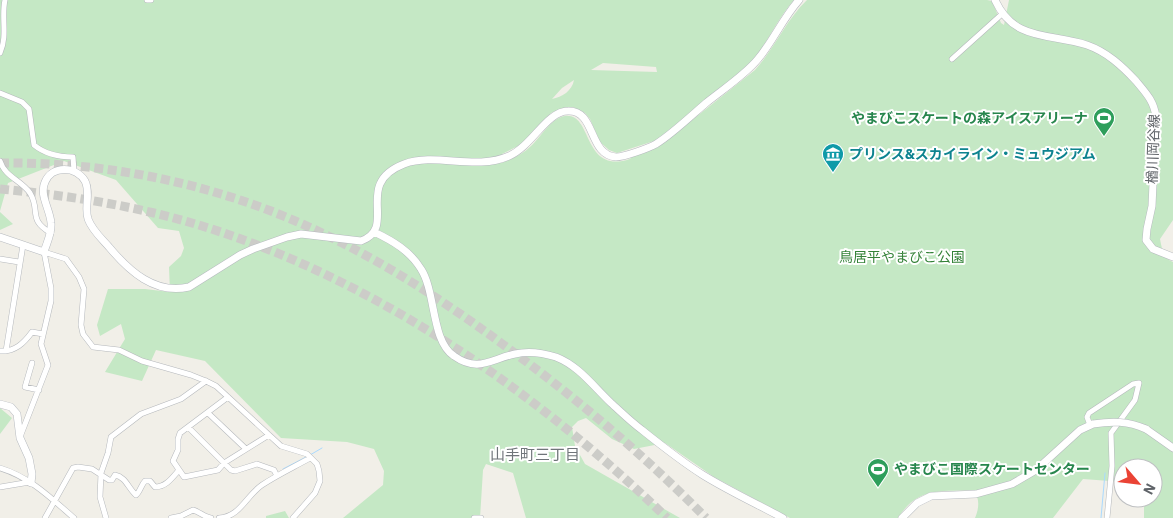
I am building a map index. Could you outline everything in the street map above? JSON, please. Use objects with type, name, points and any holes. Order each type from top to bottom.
[{"type":"street","points":[[0,54],[6,32],[3,11],[5,0]]},
{"type":"street","points":[[20,438],[48,365],[41,344],[51,301],[51,288],[44,252],[50,233],[50,215],[43,192],[44,182],[57,170],[66,169],[80,176],[86,185],[87,216],[94,229],[126,266],[147,281],[164,287],[179,289],[193,285],[240,255],[287,237],[301,234],[356,241],[364,240],[374,232],[378,223],[378,186],[384,176],[390,171],[402,164],[419,160],[483,162],[509,156],[523,148],[549,119],[560,112],[568,110],[582,115],[597,145],[602,152],[611,156],[620,157],[656,144],[753,65],[799,0]]},
{"type":"street","name":"楢川岡谷線","points":[[994,0],[1002,14],[1018,28],[1032,33],[1074,41],[1106,54],[1127,71],[1149,96],[1154,106],[1156,117],[1152,206],[1146,240],[1153,249],[1173,256]]},
{"type":"street","points":[[952,59],[1002,14]]},
{"type":"street","points":[[0,93],[22,102],[29,109],[34,144],[40,150],[54,155],[73,157],[74,172]]},
{"type":"street","points":[[0,161],[6,173],[29,192],[34,204],[37,222],[50,233]]},
{"type":"street","points":[[374,232],[404,250],[422,270],[430,288],[439,332],[444,345],[452,355],[465,363],[476,364],[525,353],[547,355],[565,361],[580,371],[640,429],[702,474],[732,492],[784,518]]},
{"type":"street","points":[[0,236],[66,259],[84,289],[83,334],[93,347],[118,350],[142,361],[206,381],[216,386],[281,446],[307,454],[317,464],[319,471],[318,485],[315,493],[293,518]]},
{"type":"street","points":[[23,245],[3,351],[21,345],[32,332],[43,334]]},
{"type":"street","points":[[0,259],[19,262]]},
{"type":"street","points":[[32,363],[25,387],[39,390]]},
{"type":"street","points":[[106,518],[100,498],[101,473],[108,454],[111,437],[141,414],[181,399],[206,381]]},
{"type":"street","points":[[1092,425],[1087,417],[1088,413],[1133,384],[1139,383],[1135,400],[1111,433],[1112,466],[1107,518]]},
{"type":"street","points":[[228,397],[180,433],[178,450],[173,461],[184,477],[218,470],[224,463],[268,435]]},
{"type":"street","points":[[0,404],[8,405],[16,411],[20,438],[29,458],[32,474],[30,482]]},
{"type":"street","points":[[208,413],[246,449]]},
{"type":"street","points":[[902,518],[917,503],[931,496],[976,494],[1012,484],[1036,470],[1071,437],[1092,425],[1118,421],[1132,423],[1146,429],[1173,448]]},
{"type":"street","points":[[188,427],[231,470],[235,471],[257,464],[274,470],[277,476]]},
{"type":"street","points":[[219,518],[225,518],[239,511],[260,486],[310,458]]},
{"type":"street","points":[[0,468],[24,477],[55,500],[74,518]]},
{"type":"street","points":[[45,518],[73,468],[86,468],[101,473],[104,478],[109,480],[112,480],[115,475],[121,476],[136,495],[144,481],[150,481],[155,487],[159,487],[167,483],[179,470]]},
{"type":"street","points":[[0,487],[30,482]]},
{"type":"street","points":[[171,518],[181,516],[193,510],[205,517],[211,518]]},
{"type":"street","points":[[474,518],[481,518]]},
{"type":"green space","name":"鳥居平やまびこ公園","points":[[0,0],[794,0],[748,66],[657,140],[617,153],[609,150],[600,142],[590,119],[585,113],[573,107],[566,107],[551,113],[531,136],[520,145],[502,154],[499,160],[501,163],[524,151],[555,120],[565,116],[574,117],[580,123],[596,151],[604,158],[615,162],[630,159],[632,156],[654,147],[657,148],[755,70],[769,53],[793,16],[807,0],[987,0],[992,1],[1001,23],[1004,25],[1009,0],[1173,0],[1173,220],[1160,239],[1165,256],[1173,262],[1173,518],[1144,518],[1144,508],[1163,508],[1163,458],[1113,458],[1113,481],[1083,479],[1053,518],[975,518],[978,504],[974,490],[941,491],[922,496],[914,500],[898,518],[790,518],[714,477],[665,443],[634,449],[612,439],[586,418],[578,421],[572,427],[575,446],[585,464],[680,518],[526,518],[513,473],[486,464],[483,470],[480,518],[343,518],[383,485],[384,471],[374,449],[347,442],[281,438],[205,361],[156,350],[142,381],[105,372],[125,339],[121,324],[100,336],[97,325],[108,289],[145,289],[170,292],[169,267],[181,256],[184,248],[179,231],[158,228],[116,180],[64,161],[8,183],[0,211]],"holes":[[[603,63],[656,67],[657,72],[591,70]],[[574,80],[566,93],[552,99],[562,88]]]},
{"type":"green space","points":[[0,212],[13,224],[0,230]]},
{"type":"green space","points":[[0,408],[12,418],[0,434]]},
{"type":"green space","points":[[285,511],[289,518],[266,518],[266,516]]},
{"type":"waterway","points":[[310,455],[322,448]]},
{"type":"waterway","points":[[283,469],[306,457]]},
{"type":"waterway","points":[[1101,518],[1105,473]]},
{"type":"tunnel","points":[[0,163],[90,167],[150,176],[237,199],[308,226],[342,243],[375,260],[440,300],[528,363],[633,448],[706,518]]},
{"type":"tunnel","points":[[0,189],[116,205],[154,213],[225,233],[295,261],[364,294],[430,332],[494,374],[555,420],[613,468],[667,518]]},
{"type":"place","name":"やまびこスケートの森アイスアリーナ","points":[[1104,137]]},
{"type":"place","name":"プリンス&スカイライン・ミュウジアム","points":[[833,173]]},
{"type":"place","name":"やまびこ国際スケートセンター","points":[[878,488]]},
{"type":"district","name":"山手町三丁目","points":[[535,454]]}]
